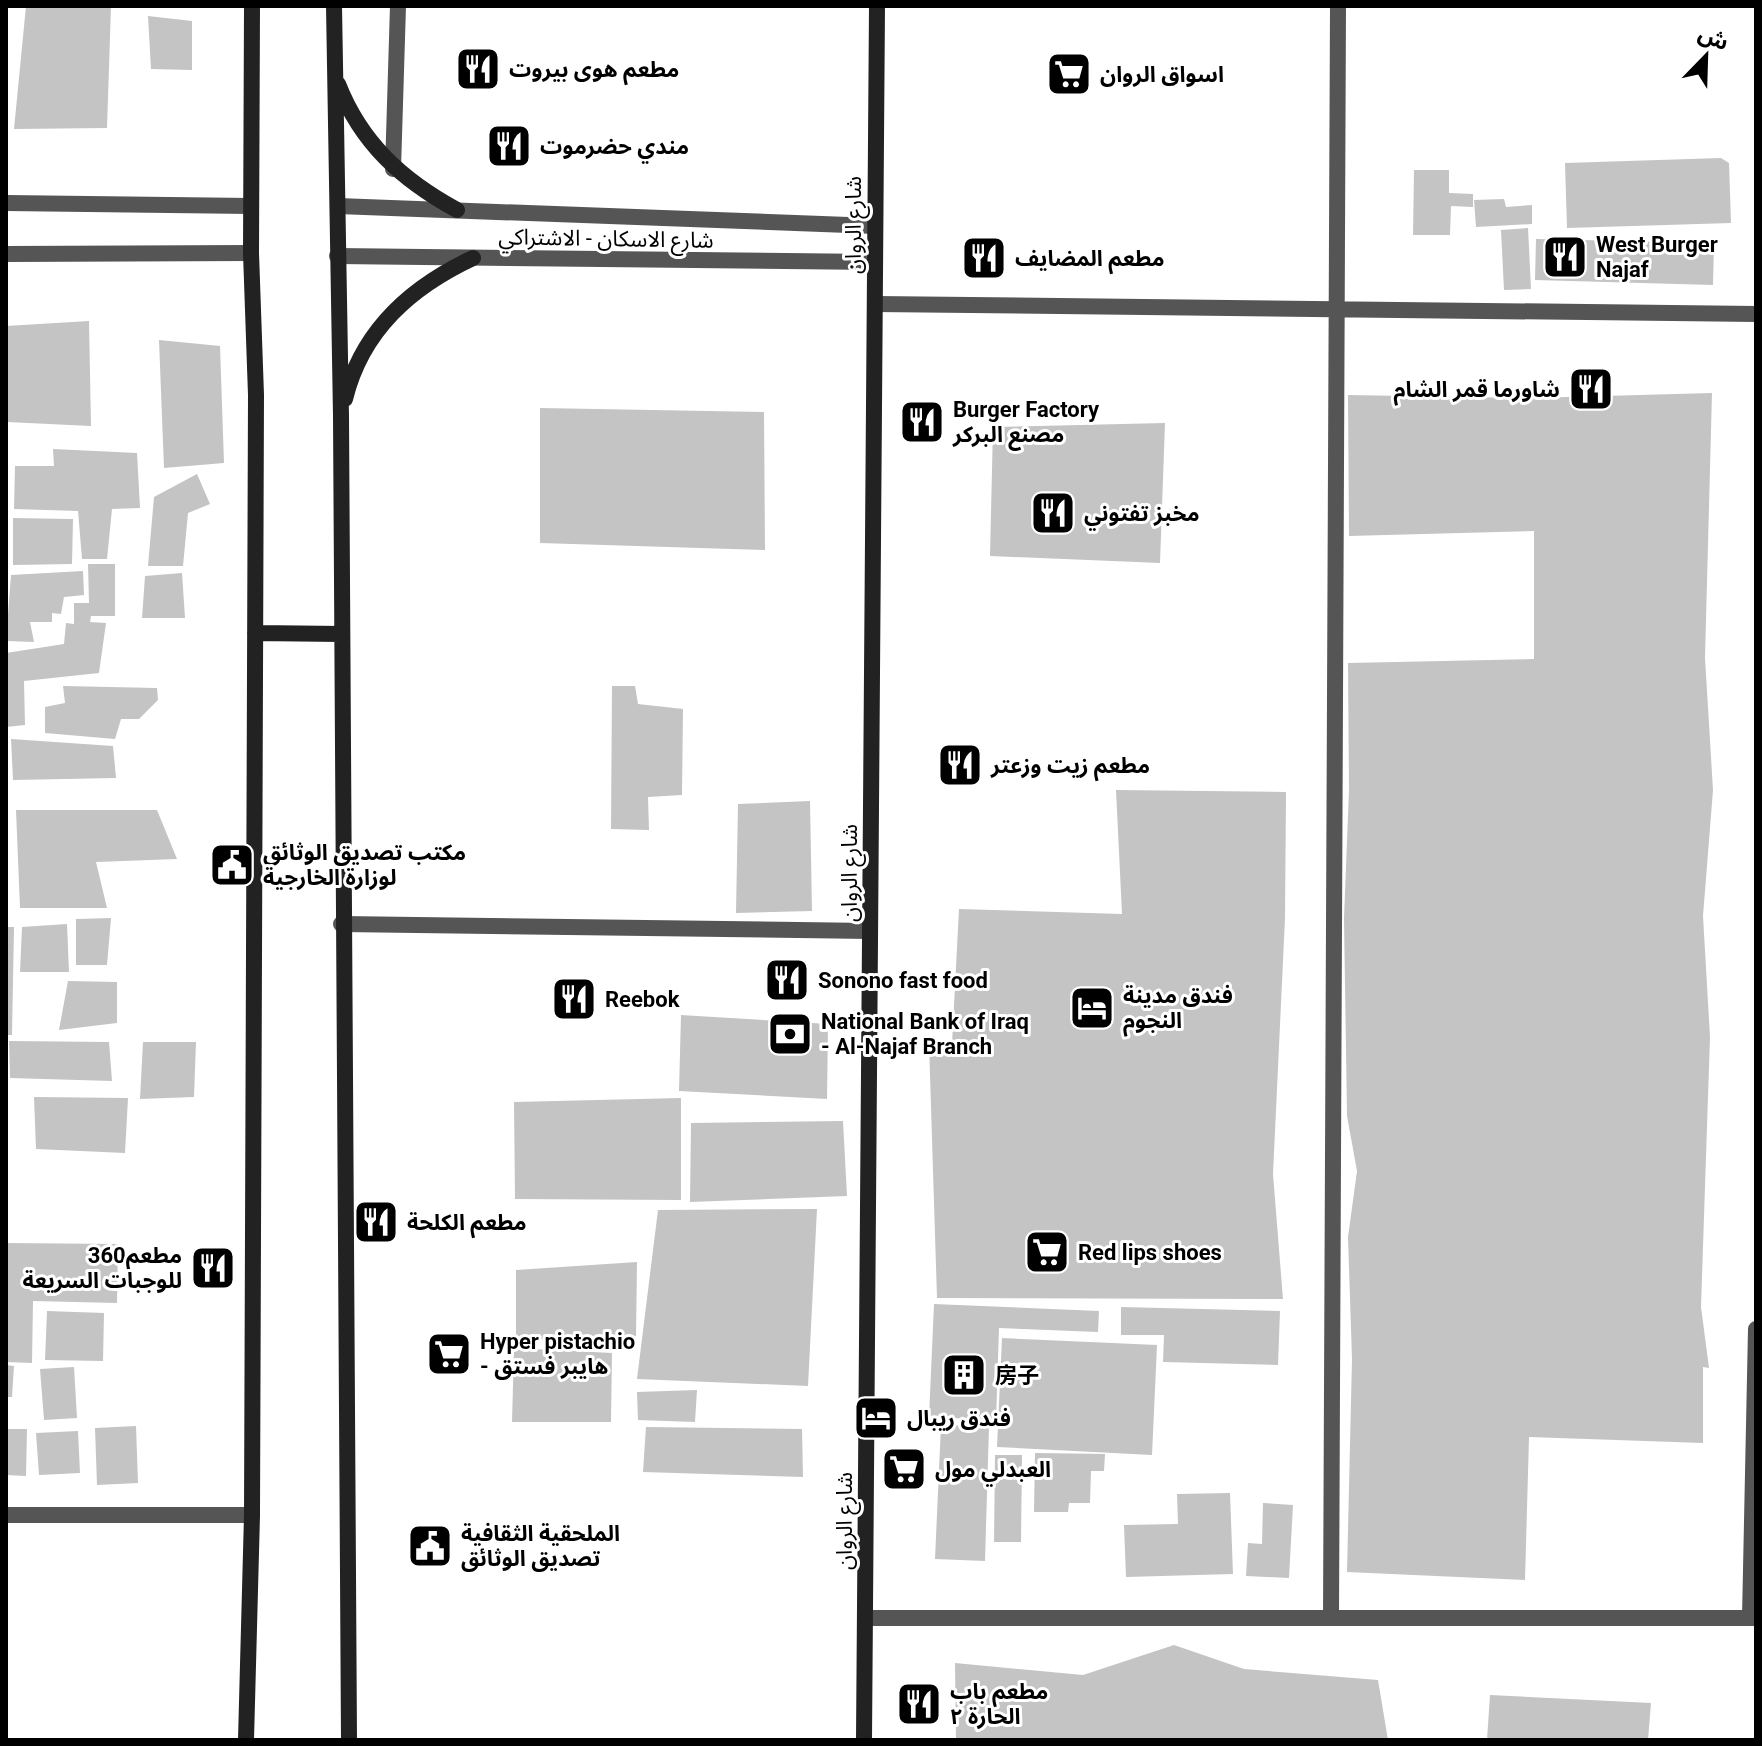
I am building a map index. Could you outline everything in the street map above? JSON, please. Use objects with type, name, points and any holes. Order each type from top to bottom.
[{"type":"main road","points":[[246,1740],[252,1515],[256,395],[251,253],[252,6]]},
{"type":"main road","points":[[334,6],[341,416],[341,924],[349,1740]]},
{"type":"main road","name":"شارع الروان","points":[[864,1740],[877,6]]},
{"type":"main road","points":[[334,73],[348,109],[368,140],[393,169],[424,192],[457,210]]},
{"type":"main road","points":[[341,416],[359,359],[385,319],[420,287],[473,258]]},
{"type":"main road","points":[[255,633],[342,634]]},
{"type":"street","points":[[393,169],[398,6]]},
{"type":"street","points":[[1331,1618],[1338,6]]},
{"type":"street","points":[[6,203],[251,206]]},
{"type":"street","name":"شارع الاسكان - الاشتراكي","points":[[338,206],[875,226]]},
{"type":"street","points":[[6,254],[251,253]]},
{"type":"street","name":"شارع الاسكان - الاشتراكي","points":[[337,256],[875,262]]},
{"type":"street","points":[[875,304],[1756,314]]},
{"type":"street","points":[[341,924],[870,931]]},
{"type":"street","points":[[865,1618],[1753,1618],[1756,1329]]},
{"type":"street","points":[[6,1515],[252,1515]]},
{"type":"building","points":[[26,6],[111,6],[107,128],[14,129]]},
{"type":"building","points":[[148,16],[192,21],[192,70],[151,69]]},
{"type":"building","points":[[1721,158],[1729,163],[1731,223],[1567,228],[1565,163]]},
{"type":"building","points":[[1414,170],[1449,170],[1449,193],[1473,194],[1473,207],[1451,206],[1450,235],[1413,235]]},
{"type":"building","points":[[1504,199],[1506,207],[1532,205],[1532,224],[1476,227],[1474,200]]},
{"type":"building","points":[[1528,228],[1531,289],[1504,290],[1501,230]]},
{"type":"building","points":[[1536,239],[1714,243],[1713,285],[1535,280]]},
{"type":"building","points":[[89,321],[91,426],[7,422],[6,326]]},
{"type":"building","points":[[159,340],[220,346],[224,463],[164,468]]},
{"type":"building","points":[[1712,393],[1705,658],[1713,790],[1703,916],[1710,1037],[1701,1307],[1709,1368],[1703,1367],[1703,1443],[1529,1437],[1525,1580],[1347,1572],[1352,1359],[1348,1237],[1357,1171],[1347,1116],[1344,918],[1349,790],[1348,663],[1534,659],[1534,531],[1349,536],[1348,395],[1531,398]]},
{"type":"building","points":[[540,408],[764,412],[765,550],[540,543]]},
{"type":"building","points":[[1165,423],[1160,563],[990,556],[993,427]]},
{"type":"building","points":[[53,449],[137,453],[140,508],[112,509],[107,559],[82,559],[78,511],[14,509],[15,466],[54,466]]},
{"type":"building","points":[[197,474],[210,504],[188,513],[183,566],[148,566],[154,497]]},
{"type":"building","points":[[13,518],[73,519],[72,564],[13,565]]},
{"type":"building","points":[[88,564],[115,564],[115,616],[91,616],[90,622],[106,623],[99,673],[24,681],[25,725],[6,727],[6,653],[64,644],[66,623],[74,624],[74,603],[89,603]]},
{"type":"building","points":[[83,571],[84,595],[64,597],[61,614],[52,613],[52,622],[30,622],[34,642],[6,641],[11,575]]},
{"type":"building","points":[[182,573],[185,618],[142,618],[145,576]]},
{"type":"building","points":[[63,686],[157,688],[158,700],[139,719],[121,719],[115,739],[45,733],[45,707],[65,703]]},
{"type":"building","points":[[612,686],[635,686],[638,704],[683,709],[682,795],[648,797],[649,830],[611,829]]},
{"type":"building","points":[[11,739],[113,746],[116,778],[13,780]]},
{"type":"building","points":[[1116,790],[1286,792],[1285,918],[1273,1174],[1283,1299],[937,1298],[929,1043],[952,1044],[959,909],[1122,914]]},
{"type":"building","points":[[810,801],[812,911],[736,913],[738,804]]},
{"type":"building","points":[[16,810],[157,810],[177,859],[96,862],[107,908],[20,908]]},
{"type":"building","points":[[111,918],[107,965],[76,965],[76,919]]},
{"type":"building","points":[[67,924],[69,972],[20,972],[22,927]]},
{"type":"building","points":[[6,927],[14,927],[12,1035],[6,1035]]},
{"type":"building","points":[[68,981],[117,982],[117,1023],[59,1030]]},
{"type":"building","points":[[681,1015],[828,1024],[827,1099],[679,1091]]},
{"type":"building","points":[[9,1041],[109,1042],[112,1081],[10,1078]]},
{"type":"building","points":[[143,1042],[196,1042],[194,1097],[140,1099]]},
{"type":"building","points":[[34,1097],[128,1098],[125,1153],[36,1149]]},
{"type":"building","points":[[681,1098],[681,1200],[515,1199],[514,1102]]},
{"type":"building","points":[[843,1121],[847,1196],[690,1202],[691,1123]]},
{"type":"building","points":[[817,1209],[808,1386],[637,1379],[658,1210]]},
{"type":"building","points":[[6,1243],[118,1244],[117,1303],[33,1301],[32,1363],[6,1362]]},
{"type":"building","points":[[637,1262],[636,1336],[516,1340],[516,1270]]},
{"type":"building","name":"房子","points":[[934,1304],[1099,1311],[1098,1332],[999,1328],[996,1420],[929,1417]]},
{"type":"building","points":[[1121,1307],[1280,1311],[1278,1365],[1163,1362],[1164,1335],[1121,1335]]},
{"type":"building","points":[[47,1311],[104,1313],[103,1361],[45,1360]]},
{"type":"building","points":[[1002,1338],[1157,1345],[1152,1455],[997,1447]]},
{"type":"building","points":[[514,1348],[612,1353],[611,1422],[512,1422]]},
{"type":"building","points":[[6,1365],[14,1366],[12,1397],[6,1397]]},
{"type":"building","points":[[74,1367],[77,1418],[44,1420],[40,1369]]},
{"type":"building","points":[[697,1390],[695,1422],[638,1420],[637,1392]]},
{"type":"building","name":"房子","points":[[941,1425],[989,1426],[985,1561],[935,1559]]},
{"type":"building","points":[[136,1426],[138,1483],[97,1485],[95,1428]]},
{"type":"building","points":[[646,1427],[802,1429],[803,1477],[643,1472]]},
{"type":"building","points":[[6,1429],[27,1429],[26,1476],[6,1475]]},
{"type":"building","points":[[78,1431],[80,1473],[39,1475],[36,1433]]},
{"type":"building","points":[[1035,1453],[1105,1454],[1104,1471],[1091,1471],[1090,1503],[1069,1503],[1068,1512],[1034,1512]]},
{"type":"building","points":[[995,1455],[1022,1455],[1021,1542],[994,1542]]},
{"type":"building","points":[[1230,1493],[1233,1574],[1126,1577],[1124,1525],[1178,1524],[1177,1494]]},
{"type":"building","points":[[1263,1503],[1293,1505],[1289,1578],[1246,1576],[1248,1543],[1262,1544]]},
{"type":"building","points":[[1174,1645],[1244,1669],[1378,1680],[1388,1740],[956,1740],[955,1663],[1083,1675]]},
{"type":"building","points":[[1490,1695],[1651,1703],[1648,1740],[1487,1740]]},
{"type":"place","name":"مطعم هوى بيروت","points":[[478,69]]},
{"type":"place","name":"اسواق الروان","points":[[1069,74]]},
{"type":"place","name":"مندي حضرموت","points":[[509,146]]},
{"type":"place","name":"West Burger Najaf","points":[[1565,257]]},
{"type":"place","name":"مطعم المضايف","points":[[984,258]]},
{"type":"place","name":"شاورما قمر الشام","points":[[1591,389]]},
{"type":"place","name":"Burger Factory مصنع البركر","points":[[922,422]]},
{"type":"place","name":"مخبز تفتوني","points":[[1053,513]]},
{"type":"place","name":"مطعم زيت وزعتر","points":[[960,765]]},
{"type":"place","name":"مكتب تصديق الوثائق لوزارة الخارجية","points":[[232,865]]},
{"type":"place","name":"Sonono fast food","points":[[787,980]]},
{"type":"place","name":"Reebok","points":[[574,999]]},
{"type":"place","name":"فندق مدينة النجوم","points":[[1092,1008]]},
{"type":"place","name":"National Bank of Iraq - Al-Najaf Branch","points":[[790,1034]]},
{"type":"place","name":"مطعم الكلحة","points":[[376,1222]]},
{"type":"place","name":"Red lips shoes","points":[[1047,1252]]},
{"type":"place","name":"مطعم360 للوجبات السريعة","points":[[213,1268]]},
{"type":"place","name":"Hyper pistachio - هايبر فستق","points":[[449,1354]]},
{"type":"place","name":"房子","points":[[964,1375]]},
{"type":"place","name":"فندق ريبال","points":[[876,1418]]},
{"type":"place","name":"العبدلي مول","points":[[904,1469]]},
{"type":"place","name":"الملحقية الثقافية تصديق الوثائق","points":[[430,1546]]},
{"type":"place","name":"مطعم باب الحارة ٢","points":[[919,1704]]}]
